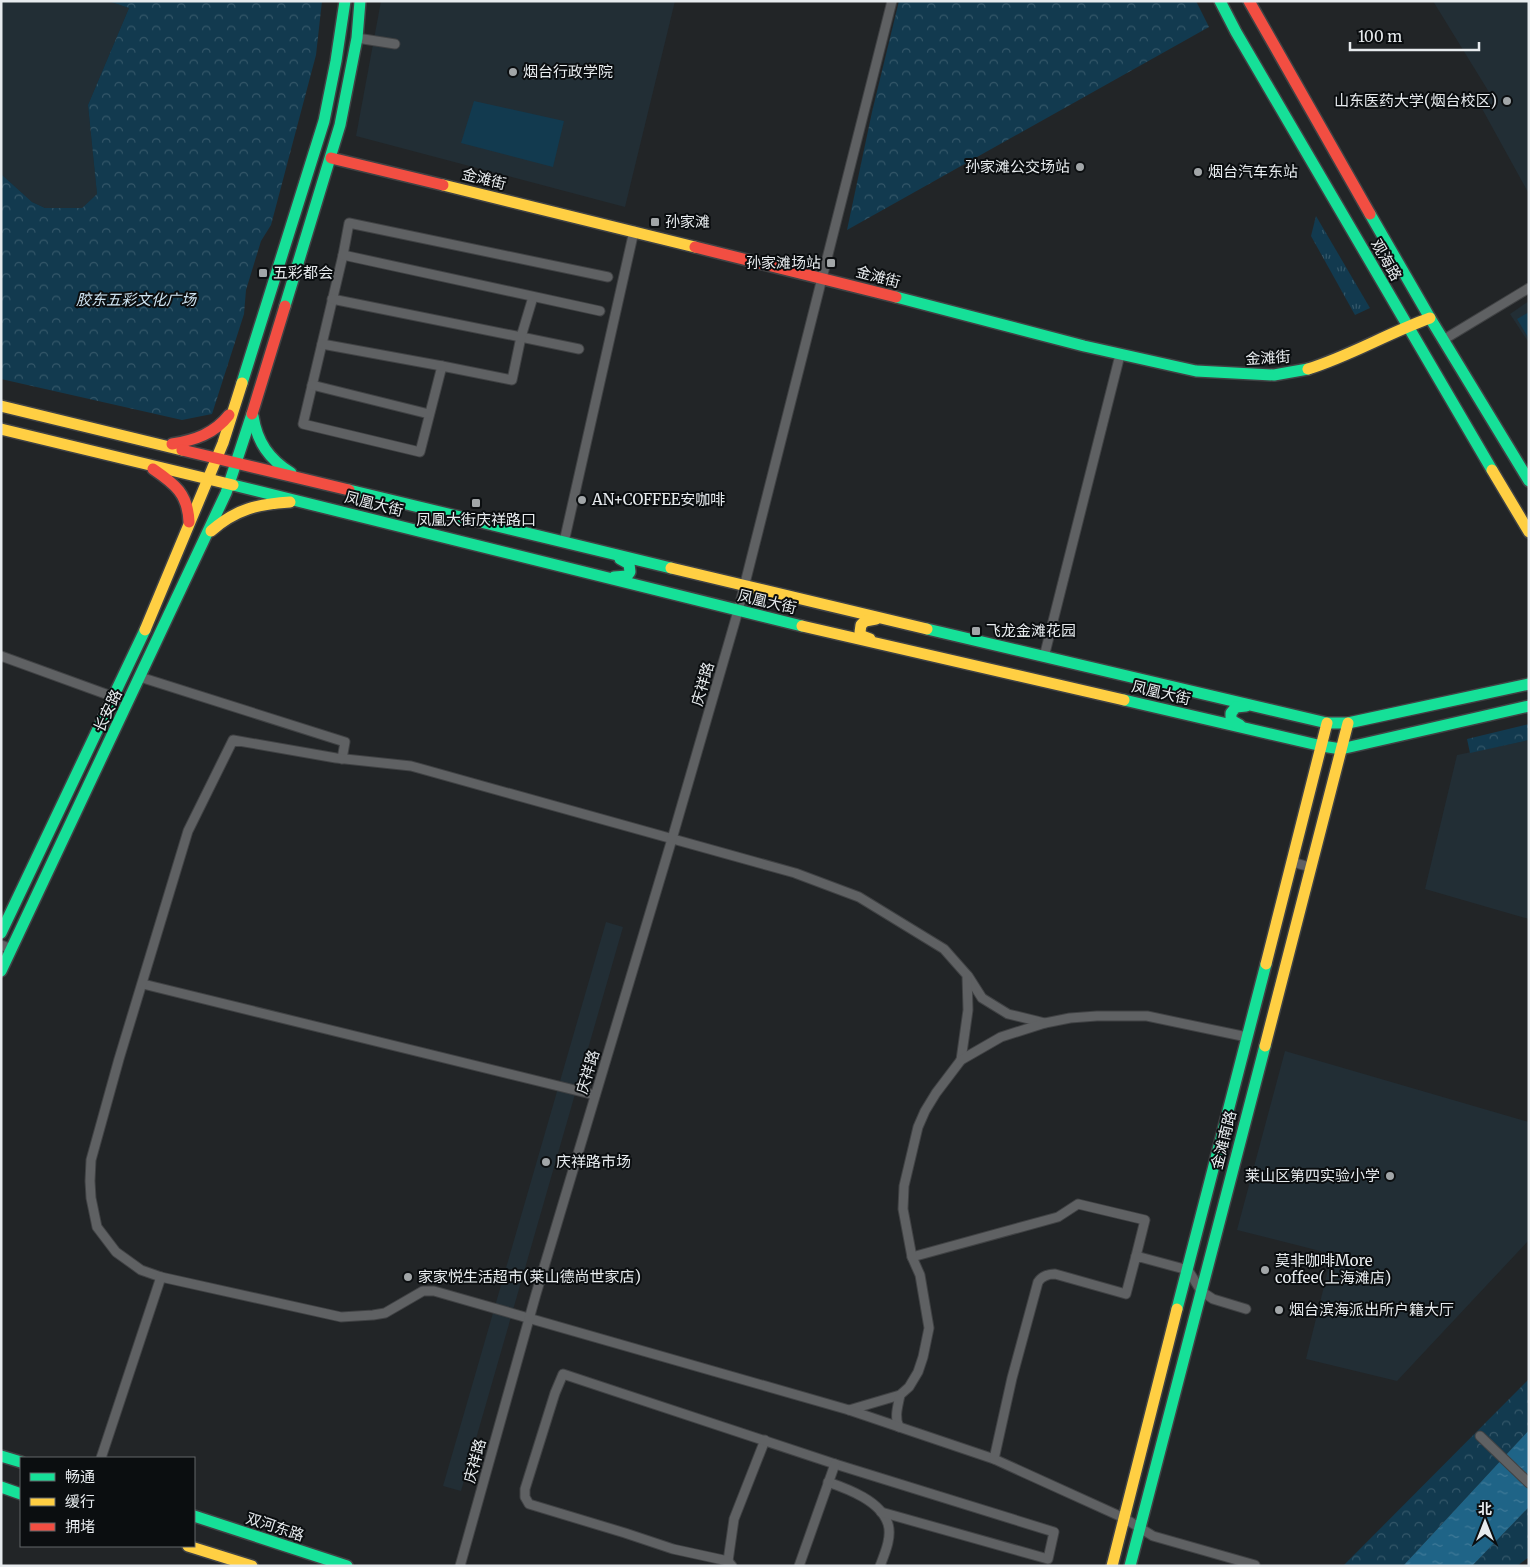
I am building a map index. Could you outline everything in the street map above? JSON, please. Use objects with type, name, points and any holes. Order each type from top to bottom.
[{"type":"street","name":"长安路","points":[[1,933],[144,633],[223,443],[324,121],[345,1]]},
{"type":"street","name":"长安路","points":[[1,971],[6,947],[140,677],[230,484],[340,125],[357,38],[360,1]]},
{"type":"street","name":"庆祥路","points":[[460,1566],[529,1318],[738,611],[892,1]]},
{"type":"street","name":"观海路","points":[[1220,1],[1236,32],[1529,532]]},
{"type":"street","name":"观海路","points":[[1249,1],[1430,318],[1529,481]]},
{"type":"street","points":[[357,38],[395,44]]},
{"type":"street","name":"金滩街","points":[[314,152],[331,158],[822,278],[1120,355],[1196,371],[1274,375],[1309,369],[1430,318]]},
{"type":"street","points":[[442,366],[420,452],[303,424],[349,222],[608,277]]},
{"type":"street","points":[[564,542],[634,231]]},
{"type":"street","points":[[343,254],[600,311]]},
{"type":"street","points":[[1443,340],[1529,288]]},
{"type":"street","points":[[322,344],[512,380],[521,337],[533,296]]},
{"type":"street","points":[[332,299],[579,349]]},
{"type":"street","points":[[1044,656],[1120,355]]},
{"type":"street","points":[[312,385],[429,414]]},
{"type":"street","name":"凤凰大街","points":[[1,406],[744,586],[1327,723],[1348,723],[1529,684]]},
{"type":"street","points":[[167,446],[205,436],[216,430],[224,423],[234,407]]},
{"type":"street","points":[[253,412],[258,442],[270,458],[302,478]]},
{"type":"street","name":"凤凰大街","points":[[1,429],[208,478],[738,611],[1322,746],[1341,748],[1529,706]]},
{"type":"street","points":[[143,463],[172,480],[181,490],[189,514],[189,525]]},
{"type":"street","points":[[206,536],[222,521],[246,508],[268,503],[301,502]]},
{"type":"street","points":[[590,574],[618,578],[627,576],[630,572],[630,564],[625,560],[602,552]]},
{"type":"street","points":[[885,645],[862,636],[859,630],[862,622],[871,618],[890,620]]},
{"type":"street","points":[[1,656],[114,697]]},
{"type":"street","points":[[140,677],[345,742],[342,759]]},
{"type":"street","points":[[1258,731],[1236,723],[1231,720],[1230,716],[1234,708],[1239,705],[1260,707]]},
{"type":"street","name":"金滩南路","points":[[1112,1566],[1327,723]]},
{"type":"street","name":"金滩南路","points":[[1130,1566],[1348,723]]},
{"type":"street","points":[[1045,1023],[1008,1014],[982,998],[967,975],[944,949],[859,897],[795,873],[411,766],[342,759],[233,740],[188,831],[119,1059],[91,1160],[91,1198],[97,1227],[116,1252],[141,1270],[161,1277],[341,1317],[374,1315],[385,1312],[423,1291],[434,1291],[849,1410],[994,1459],[1124,1518],[1154,1536],[1255,1566]]},
{"type":"street","points":[[1292,862],[1310,866]]},
{"type":"street","points":[[961,1060],[968,1010],[967,975]]},
{"type":"street","points":[[143,984],[595,1095]]},
{"type":"street","points":[[849,1410],[900,1395],[909,1386],[918,1372],[923,1357],[929,1328],[920,1275],[912,1257],[903,1209],[904,1186],[918,1127],[925,1110],[961,1060],[1001,1037],[1045,1023],[1070,1018],[1146,1016],[1247,1037]]},
{"type":"street","points":[[912,1257],[1058,1217],[1078,1204],[1145,1220],[1126,1294],[1055,1274],[1040,1278],[1012,1378],[994,1459]]},
{"type":"street","points":[[1136,1256],[1188,1270],[1201,1291],[1213,1299],[1246,1309]]},
{"type":"street","points":[[101,1457],[161,1277]]},
{"type":"street","points":[[765,1440],[734,1519],[730,1563],[673,1549],[529,1504],[525,1497],[525,1489],[532,1464],[563,1374],[765,1440],[835,1464],[1054,1532],[1048,1559],[881,1512]]},
{"type":"street","points":[[899,1427],[897,1411],[900,1395]]},
{"type":"street","points":[[1480,1436],[1529,1483]]},
{"type":"street","points":[[1,1456],[20,1462]]},
{"type":"street","points":[[799,1566],[835,1464]]},
{"type":"street","points":[[828,1482],[848,1489],[865,1498],[881,1512],[888,1523],[889,1536],[880,1566]]},
{"type":"street","points":[[1,1487],[20,1494]]},
{"type":"street","name":"双河东路","points":[[195,1516],[347,1566]]},
{"type":"street","points":[[191,1547],[252,1566]]},
{"type":"shaded area","points":[[1,1],[108,1],[129,8],[88,105],[97,194],[82,208],[45,208],[32,202],[1,174]]},
{"type":"shaded area","name":"烟台行政学院","points":[[381,1],[675,1],[625,207],[356,136]]},
{"type":"shaded area","name":"山东医药大学(烟台校区)","points":[[1433,1],[1529,1],[1529,194],[1480,105],[1492,97]]},
{"type":"shaded area","points":[[1529,301],[1529,343],[1510,314]]},
{"type":"shaded area","points":[[1529,740],[1529,919],[1425,889],[1457,755]]},
{"type":"shaded area","name":"庆祥路市场","points":[[606,922],[623,927],[461,1491],[443,1486]]},
{"type":"shaded area","name":"莱山区第四实验小学","points":[[1285,1051],[1529,1122],[1529,1240],[1397,1381],[1306,1359],[1332,1254],[1237,1230]]},
{"type":"green space","name":"胶东五彩文化广场","points":[[108,1],[322,1],[316,55],[271,225],[261,241],[246,290],[244,314],[212,414],[182,420],[1,379],[1,174],[32,202],[45,208],[82,208],[97,194],[88,105],[129,8]]},
{"type":"green space","points":[[899,1],[1196,1],[1209,27],[847,230],[872,112]]},
{"type":"green space","points":[[474,101],[564,121],[553,167],[461,143]]},
{"type":"green space","points":[[1316,216],[1370,308],[1355,315],[1311,236]]},
{"type":"green space","points":[[1529,312],[1529,339],[1517,319]]},
{"type":"green space","points":[[1529,724],[1529,740],[1470,753],[1467,739]]},
{"type":"green space","points":[[1529,1379],[1529,1430],[1403,1566],[1343,1566]]},
{"type":"green space","points":[[1529,1507],[1529,1557],[1517,1566],[1472,1566]]},
{"type":"water","points":[[1529,1430],[1529,1507],[1472,1566],[1403,1566]]},
{"type":"traffic: fast","points":[[242,383],[324,121],[345,1]]},
{"type":"traffic: fast","points":[[285,306],[340,125],[357,38],[360,1]]},
{"type":"traffic: fast","points":[[1220,1],[1236,32],[1492,470]]},
{"type":"traffic: fast","points":[[1370,214],[1430,318],[1529,481]]},
{"type":"traffic: fast","points":[[896,297],[1084,346],[1196,371],[1274,375],[1308,369]]},
{"type":"traffic: fast","points":[[1,971],[226,493],[252,414]]},
{"type":"traffic: fast","points":[[253,416],[265,449],[276,462],[291,473]]},
{"type":"traffic: fast","points":[[233,485],[802,626]]},
{"type":"traffic: fast","points":[[349,490],[671,568]]},
{"type":"traffic: fast","points":[[614,577],[627,576],[630,572],[629,564],[620,559]]},
{"type":"traffic: fast","points":[[927,629],[1327,723],[1348,723],[1529,684]]},
{"type":"traffic: fast","points":[[1,933],[145,630]]},
{"type":"traffic: fast","points":[[1124,700],[1341,749],[1529,706]]},
{"type":"traffic: fast","points":[[1240,725],[1231,720],[1231,713],[1236,707],[1246,706]]},
{"type":"traffic: fast","points":[[1177,1309],[1266,964]]},
{"type":"traffic: fast","points":[[1130,1566],[1265,1046]]},
{"type":"traffic: fast","points":[[1,1456],[20,1462]]},
{"type":"traffic: fast","points":[[1,1487],[20,1494]]},
{"type":"traffic: fast","points":[[195,1516],[347,1566]]},
{"type":"traffic: slow","points":[[443,185],[695,247]]},
{"type":"traffic: slow","points":[[1308,369],[1339,358],[1430,318]]},
{"type":"traffic: slow","points":[[145,630],[223,443],[242,383]]},
{"type":"traffic: slow","points":[[1,406],[182,450]]},
{"type":"traffic: slow","points":[[1,429],[233,485]]},
{"type":"traffic: slow","points":[[1492,470],[1529,532]]},
{"type":"traffic: slow","points":[[211,531],[229,517],[248,509],[268,504],[290,502]]},
{"type":"traffic: slow","points":[[671,568],[927,629]]},
{"type":"traffic: slow","points":[[870,639],[862,636],[860,632],[861,625],[865,621],[876,619]]},
{"type":"traffic: slow","points":[[802,626],[1124,700]]},
{"type":"traffic: slow","points":[[1266,964],[1327,723]]},
{"type":"traffic: slow","points":[[1265,1046],[1348,723]]},
{"type":"traffic: slow","points":[[1112,1566],[1177,1309]]},
{"type":"traffic: slow","points":[[191,1547],[252,1566]]},
{"type":"traffic: jam","points":[[1249,1],[1370,214]]},
{"type":"traffic: jam","points":[[331,158],[443,185]]},
{"type":"traffic: jam","points":[[695,247],[896,297]]},
{"type":"traffic: jam","points":[[252,414],[285,306]]},
{"type":"traffic: jam","points":[[172,444],[203,435],[217,427],[229,415]]},
{"type":"traffic: jam","points":[[182,450],[349,490]]},
{"type":"traffic: jam","points":[[153,469],[179,491],[186,504],[189,522]]},
{"type":"place","name":"烟台行政学院","points":[[513,72]]},
{"type":"place","name":"山东医药大学(烟台校区)","points":[[1507,101]]},
{"type":"place","name":"孙家滩公交场站","points":[[1080,167]]},
{"type":"place","name":"烟台汽车东站","points":[[1198,172]]},
{"type":"place","name":"孙家滩","points":[[655,222]]},
{"type":"place","name":"孙家滩场站","points":[[831,263]]},
{"type":"place","name":"五彩都会","points":[[263,273]]},
{"type":"place","name":"AN+COFFEE安咖啡","points":[[582,500]]},
{"type":"place","name":"凤凰大街庆祥路口","points":[[476,503]]},
{"type":"place","name":"飞龙金滩花园","points":[[976,631]]},
{"type":"place","name":"庆祥路市场","points":[[546,1162]]},
{"type":"place","name":"莱山区第四实验小学","points":[[1390,1176]]},
{"type":"place","name":"莫非咖啡More coffee(上海滩店)","points":[[1265,1270]]},
{"type":"place","name":"家家悦生活超市(莱山德尚世家店)","points":[[408,1277]]},
{"type":"place","name":"烟台滨海派出所户籍大厅","points":[[1279,1310]]}]
